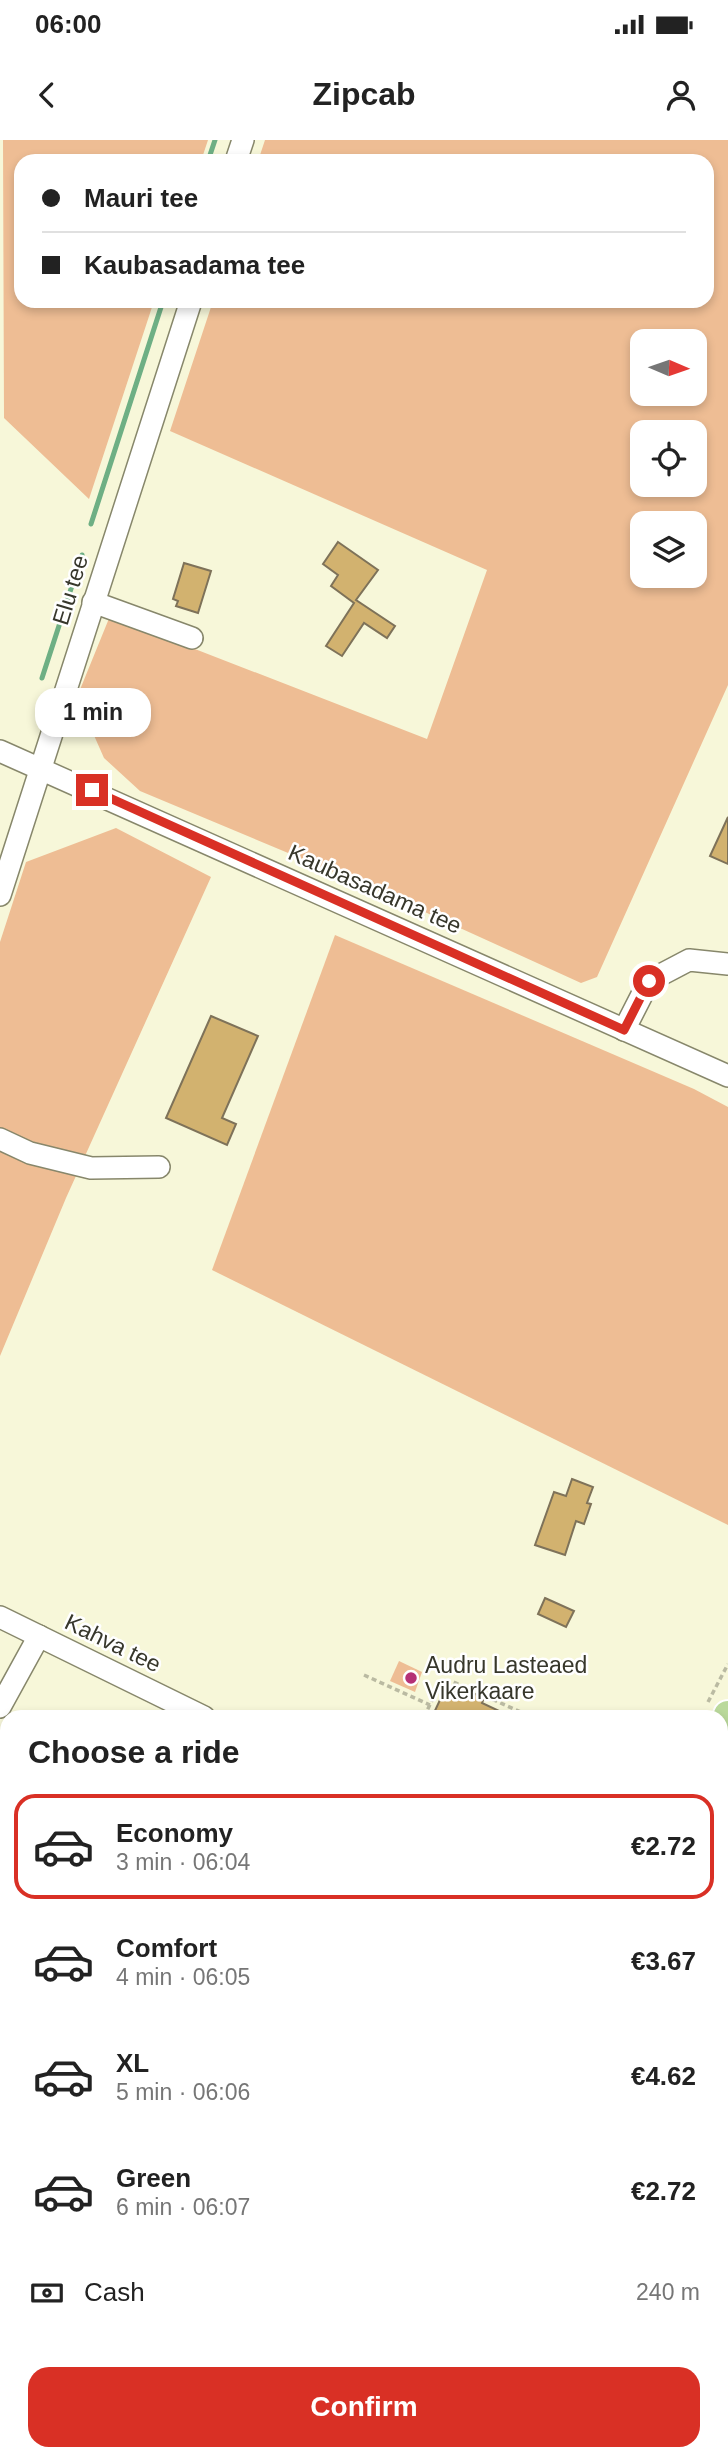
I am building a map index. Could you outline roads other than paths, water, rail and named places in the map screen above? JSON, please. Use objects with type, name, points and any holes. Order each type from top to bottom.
[{"type":"street","name":"Elu tee","points":[[0,895],[189,308]]},
{"type":"street","points":[[93,602],[191,638]]},
{"type":"street","name":"Kaubasadama tee","points":[[0,751],[728,1076]]},
{"type":"street","points":[[624,1030],[649,981],[689,960],[728,964]]},
{"type":"street","points":[[0,1139],[30,1153],[91,1168],[159,1167]]},
{"type":"street","name":"Kahva tee","points":[[0,1617],[190,1710]]},
{"type":"street","points":[[0,1707],[39,1636]]},
{"type":"waterway","points":[[210,154],[215,140]]},
{"type":"waterway","points":[[91,524],[161,308]]},
{"type":"waterway","points":[[42,678],[82,555]]},
{"type":"place","name":"Audru Lasteaed Vikerkaare","points":[[411,1678]]}]
